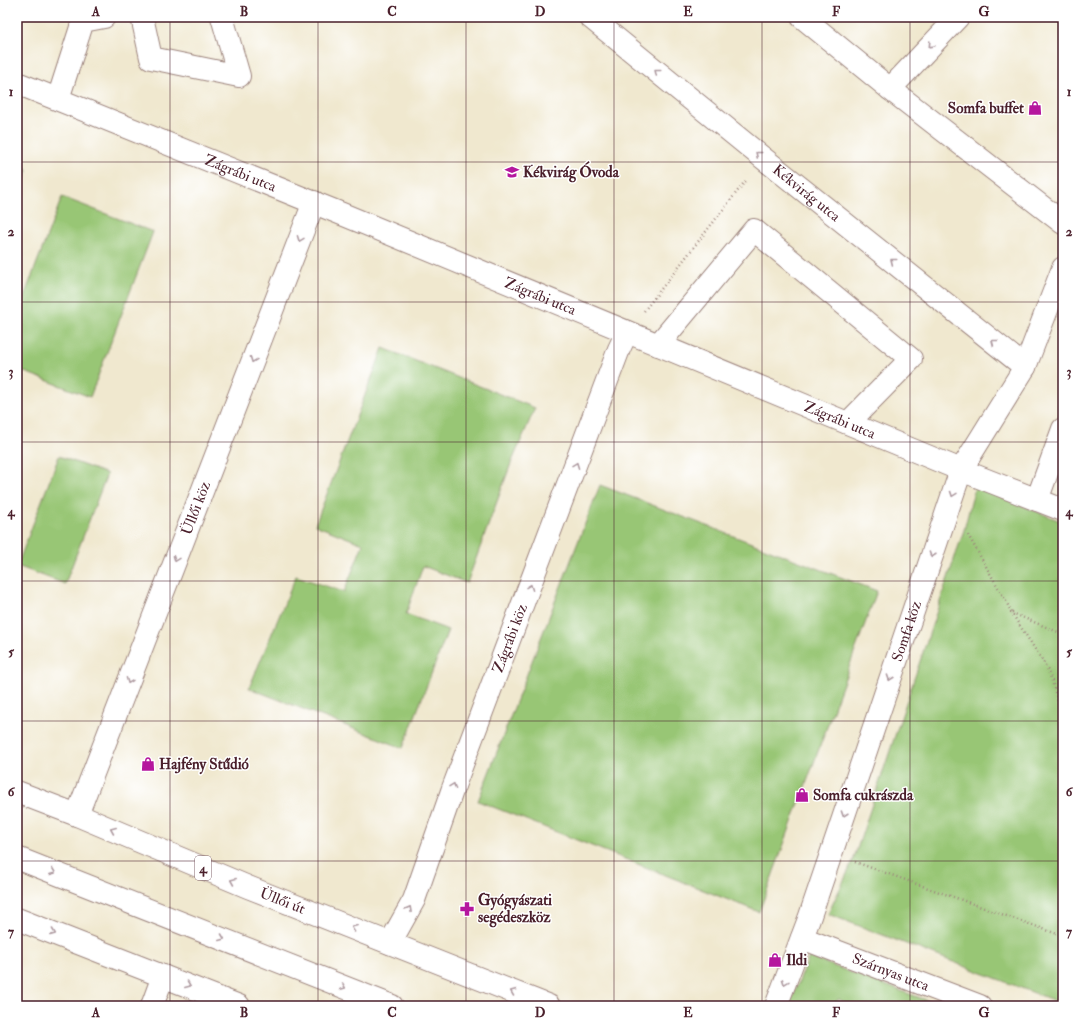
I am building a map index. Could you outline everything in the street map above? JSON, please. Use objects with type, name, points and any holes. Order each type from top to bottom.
[{"type":"street","points":[[58,99],[83,21],[104,17]]},
{"type":"street","points":[[142,17],[151,58],[239,76],[222,17]]},
{"type":"street","name":"Kékvirág utca","points":[[590,17],[763,158],[1025,367]]},
{"type":"street","points":[[802,17],[890,89],[1063,223]]},
{"type":"street","points":[[890,89],[958,17]]},
{"type":"street","name":"Zágrábi utca","points":[[17,83],[314,202],[961,470],[1063,510]]},
{"type":"street","name":"Üllői köz","points":[[77,815],[314,202]]},
{"type":"street","points":[[658,345],[754,230],[911,359],[848,423]]},
{"type":"street","name":"Somfa köz","points":[[776,1006],[802,938],[961,470],[1025,367],[1063,268]]},
{"type":"street","name":"Zágrábi köz","points":[[390,942],[414,900],[452,791],[619,349],[627,332]]},
{"type":"street","points":[[1037,500],[1063,429]]},
{"type":"street","name":"Üllői út","points":[[17,792],[77,815],[248,887],[549,1006]]},
{"type":"street","points":[[17,858],[392,1006]]},
{"type":"street","points":[[17,919],[239,1006]]},
{"type":"street","name":"Szárnyas utca","points":[[802,938],[980,1006]]},
{"type":"street","points":[[152,1006],[163,976]]},
{"type":"path","points":[[627,332],[763,158]]},
{"type":"path","points":[[950,503],[1011,612],[1046,666],[1052,681],[1063,721]]},
{"type":"path","points":[[1011,612],[1063,634]]},
{"type":"path","points":[[831,851],[853,861],[1063,936]]},
{"type":"green space","points":[[17,165],[28,169],[17,198]]},
{"type":"green space","points":[[62,197],[153,232],[90,397],[17,369],[17,315]]},
{"type":"green space","points":[[383,348],[535,408],[510,466],[467,583],[423,566],[406,614],[448,630],[403,748],[249,688],[296,576],[344,592],[363,544],[315,525]]},
{"type":"green space","points":[[59,456],[107,474],[65,584],[17,566]]},
{"type":"green space","points":[[600,485],[877,591],[759,912],[478,801]]},
{"type":"green space","points":[[975,487],[1063,522],[1063,1004],[828,914],[853,861],[964,530]]},
{"type":"green space","points":[[809,957],[934,1003],[933,1006],[854,1006],[838,999],[835,1006],[789,1006]]},
{"type":"place","name":"Somfa buffet","points":[[1035,108]]},
{"type":"place","name":"Kékvirág Óvoda","points":[[512,172]]},
{"type":"place","name":"Hajfény Stűdió","points":[[148,764]]},
{"type":"place","name":"Somfa cukrászda","points":[[802,795]]},
{"type":"place","name":"Gyógyászati segédeszköz","points":[[467,909]]},
{"type":"place","name":"Ildi","points":[[775,960]]}]
